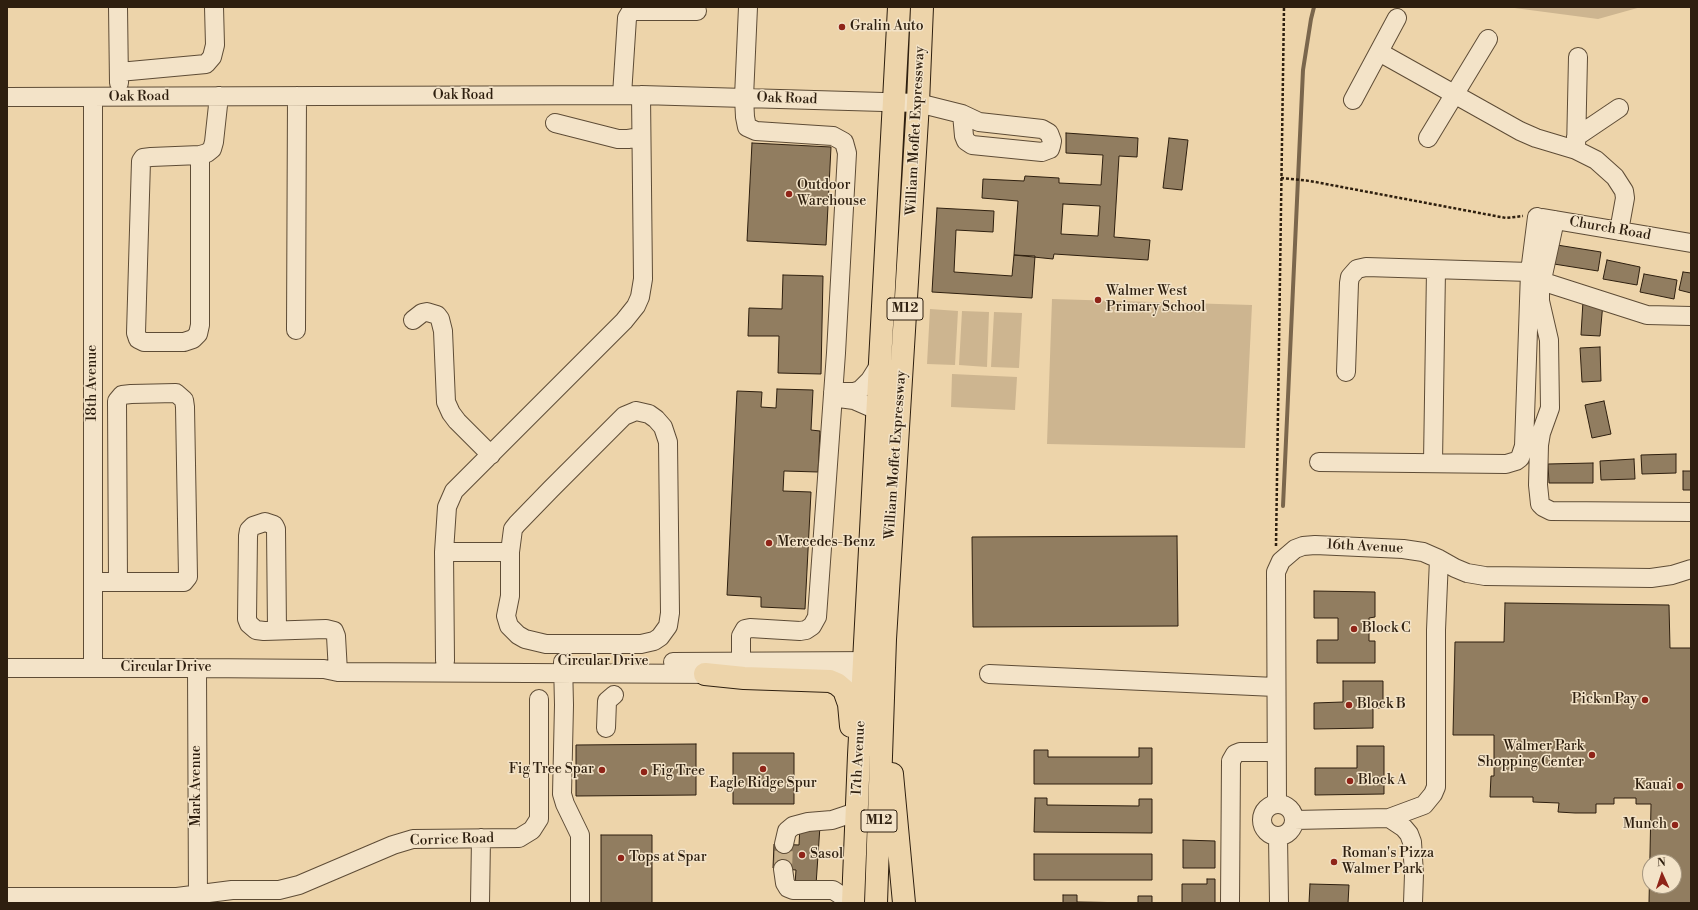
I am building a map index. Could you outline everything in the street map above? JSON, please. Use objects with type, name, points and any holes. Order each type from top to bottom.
[{"type":"main road","name":"William Moffet Expressway","points":[[876,903],[882,738],[874,668],[877,410],[899,7]]},
{"type":"main road","name":"William Moffet Expressway","points":[[874,668],[918,103],[922,7]]},
{"type":"main road","name":"17th Avenue","points":[[853,903],[859,755],[874,668]]},
{"type":"main road","points":[[705,674],[744,678],[822,680],[837,684],[844,690],[847,697],[853,736],[859,755]]},
{"type":"main road","points":[[882,738],[889,747],[891,757],[904,903]]},
{"type":"street","points":[[118,7],[119,97]]},
{"type":"street","points":[[119,72],[206,64],[212,57],[214,46],[214,7]]},
{"type":"street","points":[[740,661],[741,636],[745,629],[806,630],[812,626],[817,617],[833,395],[846,149],[842,140],[830,135],[751,130],[747,127],[745,121],[744,97],[748,7]]},
{"type":"street","points":[[622,95],[627,18],[630,13],[636,11],[697,11]]},
{"type":"street","points":[[1353,100],[1397,18]]},
{"type":"street","points":[[1428,138],[1488,39]]},
{"type":"street","points":[[1379,52],[1520,131],[1536,138],[1576,143],[1596,160],[1621,185],[1624,191],[1625,198],[1619,231]]},
{"type":"street","points":[[1576,143],[1578,57]]},
{"type":"street","points":[[445,661],[444,552],[446,516],[450,498],[459,484],[491,455],[624,321],[638,301],[642,289],[641,95]]},
{"type":"street","name":"Oak Road","points":[[7,97],[93,98],[219,96],[641,95],[918,103],[962,114]]},
{"type":"street","points":[[200,155],[200,325],[198,334],[193,339],[184,342],[144,342],[138,339],[136,333],[141,161],[143,158],[151,157],[200,155],[207,153],[212,149],[219,96]]},
{"type":"street","points":[[296,330],[297,96]]},
{"type":"street","name":"18th Avenue","points":[[93,98],[93,668]]},
{"type":"street","points":[[1576,143],[1619,108]]},
{"type":"street","points":[[555,123],[618,139],[641,137]]},
{"type":"street","points":[[1533,216],[1536,277],[1549,340],[1550,408],[1541,433],[1539,445],[1538,485],[1540,504],[1552,511],[1691,512]]},
{"type":"street","name":"Church Road","points":[[1533,216],[1691,243]]},
{"type":"street","points":[[1319,462],[1511,463],[1516,461],[1522,454],[1524,446],[1536,277],[1555,220]]},
{"type":"street","points":[[1346,372],[1349,283],[1354,272],[1361,267],[1436,270],[1536,277],[1647,315],[1691,316]]},
{"type":"street","points":[[1433,462],[1436,270]]},
{"type":"street","points":[[414,320],[422,313],[428,312],[437,315],[440,319],[444,331],[446,402],[457,421],[491,455]]},
{"type":"street","points":[[833,395],[860,390],[870,380],[880,364]]},
{"type":"street","points":[[93,582],[118,582],[184,582],[188,577],[185,407],[184,400],[176,393],[122,395],[117,402],[118,582]]},
{"type":"street","points":[[833,395],[854,400],[877,410]]},
{"type":"street","points":[[642,411],[656,419],[663,427],[668,442],[670,613],[668,626],[654,641],[641,644],[557,645],[536,642],[518,635],[509,626],[506,616],[510,596],[510,552],[513,529],[516,524],[624,416],[629,412],[642,411]]},
{"type":"street","points":[[277,630],[276,530],[274,525],[265,522],[253,526],[249,530],[247,619],[252,628],[256,630],[277,630],[326,629],[334,631],[336,636],[333,668]]},
{"type":"street","name":"16th Avenue","points":[[1276,572],[1281,561],[1288,554],[1303,546],[1314,545],[1403,549],[1423,552],[1455,568],[1468,573],[1485,576],[1651,578],[1672,575],[1691,569]]},
{"type":"street","points":[[444,552],[510,552]]},
{"type":"street","points":[[1294,820],[1389,818],[1424,805],[1430,800],[1436,787],[1436,630],[1439,559]]},
{"type":"street","points":[[1276,572],[1277,804]]},
{"type":"street","name":"Circular Drive","points":[[333,668],[445,661],[705,674],[874,668]]},
{"type":"street","name":"Circular Drive","points":[[7,668],[563,668],[740,661],[874,668]]},
{"type":"street","name":"Mark Avenue","points":[[197,668],[198,898]]},
{"type":"street","points":[[563,668],[564,705],[562,794],[580,836],[580,903]]},
{"type":"street","points":[[989,674],[1276,687]]},
{"type":"street","points":[[606,728],[607,701],[614,695]]},
{"type":"street","name":"Corrice Road","points":[[7,897],[198,898],[232,890],[288,889],[404,841],[426,838],[519,838],[532,830],[537,824],[540,810],[540,699]]},
{"type":"street","points":[[1230,903],[1231,760],[1235,754],[1240,752],[1276,752]]},
{"type":"street","points":[[1277,804],[1282,804],[1291,810],[1294,820],[1290,829],[1278,836],[1268,833],[1262,820],[1264,811],[1268,807],[1277,804]]},
{"type":"street","points":[[784,844],[788,829],[793,826],[808,822],[832,820],[856,812]]},
{"type":"street","points":[[1389,818],[1404,828],[1412,842],[1414,874],[1413,903]]},
{"type":"street","points":[[1278,836],[1278,903]]},
{"type":"street","points":[[480,838],[480,903]]},
{"type":"street","points":[[783,869],[786,886],[791,889],[833,890],[842,896],[848,903]]},
{"type":"path","points":[[1276,572],[1284,7]]},
{"type":"path","points":[[1281,178],[1310,181],[1506,218],[1533,216]]},
{"type":"shaded area","points":[[1507,7],[1641,7],[1598,19]]},
{"type":"shaded area","points":[[1052,299],[1252,305],[1245,448],[1047,444]]},
{"type":"shaded area","points":[[930,309],[958,311],[955,365],[927,364]]},
{"type":"shaded area","points":[[962,311],[989,312],[987,367],[959,365]]},
{"type":"shaded area","points":[[994,312],[1022,313],[1019,368],[991,367]]},
{"type":"shaded area","points":[[952,374],[1017,377],[1015,410],[951,407]]},
{"type":"building","points":[[1066,133],[1138,138],[1137,157],[1119,156],[1114,237],[1150,240],[1148,260],[1054,254],[1053,259],[1014,255],[1018,201],[982,198],[983,179],[1024,181],[1025,176],[1059,178],[1059,183],[1101,185],[1103,155],[1066,153]],"holes":[[[1063,204],[1100,206],[1098,236],[1061,234]]]},
{"type":"building","points":[[1169,138],[1188,140],[1182,190],[1163,188]]},
{"type":"building","name":"Outdoor Warehouse","points":[[752,143],[831,147],[826,245],[747,241]]},
{"type":"building","points":[[937,208],[994,211],[993,232],[956,230],[954,272],[1012,276],[1014,255],[1035,256],[1032,298],[932,292]]},
{"type":"building","points":[[1557,245],[1601,252],[1598,271],[1554,264]]},
{"type":"building","points":[[1607,260],[1640,267],[1637,285],[1603,279]]},
{"type":"building","points":[[1683,272],[1691,273],[1691,293],[1679,290]]},
{"type":"building","points":[[1644,274],[1677,280],[1674,299],[1640,292]]},
{"type":"building","points":[[783,275],[823,276],[821,374],[778,373],[779,336],[748,336],[749,308],[782,309]]},
{"type":"building","points":[[1583,301],[1603,303],[1600,336],[1581,335]]},
{"type":"building","points":[[1600,347],[1601,381],[1582,382],[1580,348]]},
{"type":"building","name":"Mercedes-Benz","points":[[777,389],[813,390],[811,430],[820,431],[818,472],[784,471],[783,491],[811,492],[805,609],[761,607],[761,597],[727,595],[737,391],[762,392],[761,407],[776,408]]},
{"type":"building","points":[[1604,401],[1611,434],[1592,438],[1585,405]]},
{"type":"building","points":[[1676,454],[1676,473],[1642,474],[1641,455]]},
{"type":"building","points":[[1634,459],[1635,479],[1601,480],[1600,461]]},
{"type":"building","points":[[1593,463],[1593,483],[1549,483],[1548,464]]},
{"type":"building","points":[[1683,471],[1691,471],[1691,490],[1683,490]]},
{"type":"building","points":[[1177,536],[1178,626],[973,627],[972,537]]},
{"type":"building","name":"Block C","points":[[1314,591],[1375,592],[1375,617],[1369,618],[1369,641],[1375,641],[1375,663],[1317,663],[1317,640],[1338,640],[1338,618],[1314,618]]},
{"type":"building","name":"Walmer Park Shopping Center","points":[[1505,603],[1669,605],[1670,648],[1691,648],[1691,903],[1649,903],[1649,894],[1682,894],[1682,854],[1650,854],[1651,804],[1636,804],[1636,798],[1614,798],[1614,804],[1596,804],[1596,813],[1575,813],[1558,812],[1559,803],[1533,802],[1533,797],[1490,797],[1491,776],[1494,776],[1494,735],[1453,735],[1455,642],[1504,642]]},
{"type":"building","name":"Block B","points":[[1343,681],[1383,681],[1383,708],[1373,708],[1373,728],[1314,729],[1314,703],[1343,702]]},
{"type":"building","points":[[696,744],[696,795],[576,796],[576,745]]},
{"type":"building","name":"Block A","points":[[1357,746],[1384,746],[1384,794],[1315,795],[1315,768],[1357,768]]},
{"type":"building","points":[[1139,748],[1152,748],[1152,784],[1034,784],[1034,750],[1048,750],[1048,757],[1139,757]]},
{"type":"building","points":[[733,753],[794,753],[794,804],[733,804]]},
{"type":"building","points":[[1035,798],[1047,798],[1047,805],[1139,806],[1139,799],[1152,799],[1152,833],[1034,832]]},
{"type":"building","points":[[800,825],[820,826],[816,885],[795,884],[796,870],[773,868],[774,844],[799,845]]},
{"type":"building","points":[[601,835],[652,835],[652,903],[601,903]]},
{"type":"building","points":[[1183,840],[1215,841],[1215,868],[1183,868]]},
{"type":"building","points":[[1034,854],[1152,854],[1152,880],[1034,880]]},
{"type":"building","points":[[1207,879],[1215,879],[1215,903],[1182,903],[1182,884],[1207,884]]},
{"type":"building","points":[[1310,884],[1349,885],[1348,903],[1309,903]]},
{"type":"building","points":[[1063,895],[1077,895],[1077,902],[1138,903],[1063,903]]},
{"type":"building","points":[[1138,896],[1152,896],[1152,903],[1138,903]]},
{"type":"waterway","points":[[1283,506],[1303,70],[1314,7]]},
{"type":"tunnel","points":[[783,869],[784,844]]},
{"type":"place","name":"Gralin Auto","points":[[842,27]]},
{"type":"place","name":"Outdoor Warehouse","points":[[789,194]]},
{"type":"place","name":"Walmer West Primary School","points":[[1098,300]]},
{"type":"place","name":"Mercedes-Benz","points":[[769,543]]},
{"type":"place","name":"Block C","points":[[1354,629]]},
{"type":"place","name":"Pick n Pay","points":[[1645,700]]},
{"type":"place","name":"Block B","points":[[1349,705]]},
{"type":"place","name":"Walmer Park Shopping Center","points":[[1592,755]]},
{"type":"place","name":"Eagle Ridge Spur","points":[[763,769]]},
{"type":"place","name":"Fig Tree Spar","points":[[602,770]]},
{"type":"place","name":"Fig Tree","points":[[644,772]]},
{"type":"place","name":"Block A","points":[[1350,781]]},
{"type":"place","name":"Kauai","points":[[1680,786]]},
{"type":"place","name":"Munch","points":[[1675,825]]},
{"type":"place","name":"Sasol","points":[[802,855]]},
{"type":"place","name":"Tops at Spar","points":[[621,858]]},
{"type":"place","name":"Roman's Pizza Walmer Park","points":[[1334,862]]}]
